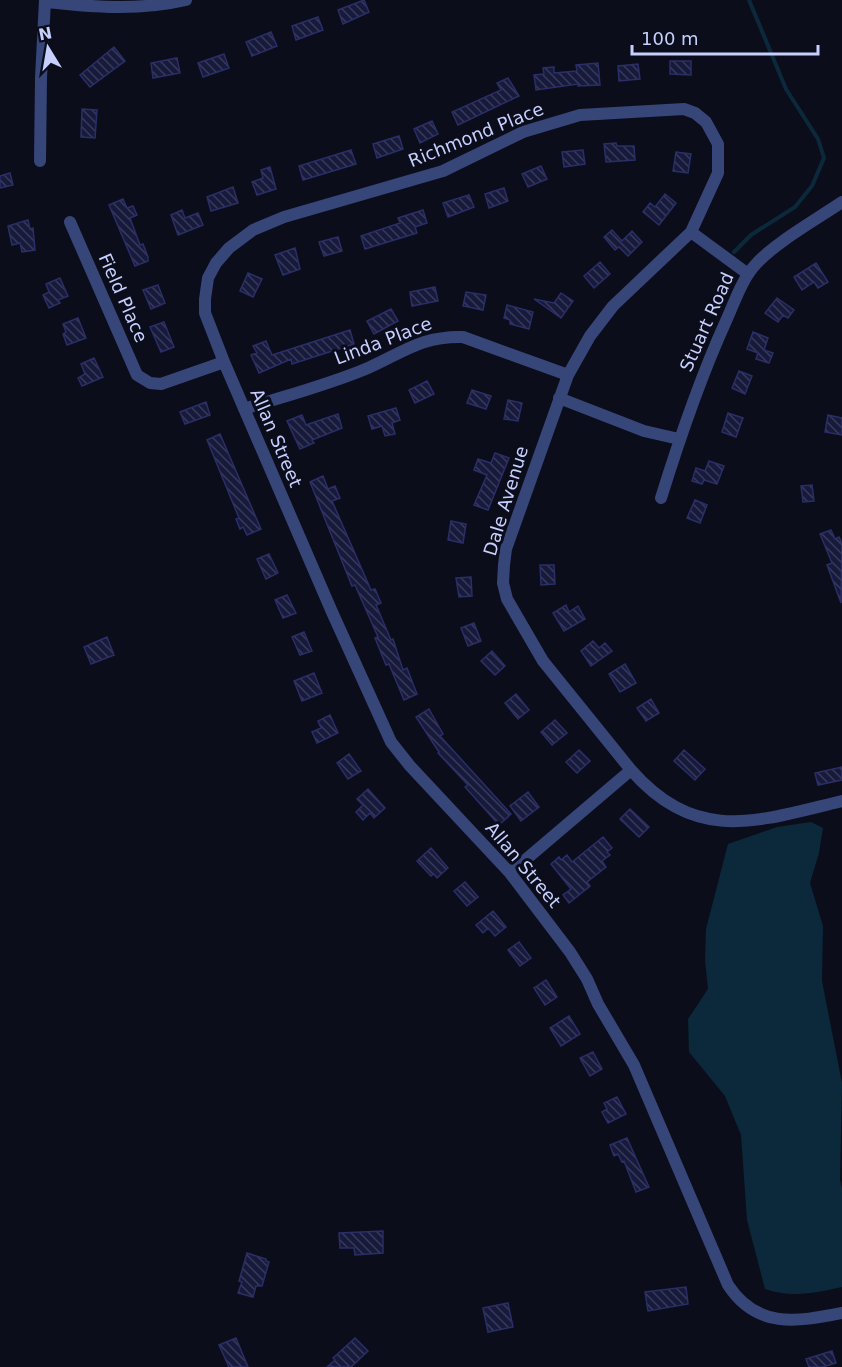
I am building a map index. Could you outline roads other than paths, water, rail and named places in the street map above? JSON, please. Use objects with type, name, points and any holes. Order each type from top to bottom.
[{"type":"street","points":[[39,161],[40,78],[46,1],[110,8],[165,5],[186,0]]},
{"type":"street","name":"Richmond Place","points":[[224,362],[205,313],[208,278],[228,248],[253,230],[284,217],[443,171],[523,132],[580,115],[684,108],[706,122],[718,144],[718,173]]},
{"type":"street","name":"Dale Avenue","points":[[718,173],[691,232],[613,306],[590,336],[568,375],[506,549],[503,583],[507,599],[543,661],[643,784],[660,797],[707,820],[729,823],[759,821],[842,801]]},
{"type":"street","name":"Stuart Road","points":[[661,498],[689,410],[713,350],[748,274],[766,256],[842,202]]},
{"type":"street","name":"Field Place","points":[[70,222],[137,375],[150,383],[161,384],[224,362]]},
{"type":"street","points":[[691,232],[748,274]]},
{"type":"street","name":"Linda Place","points":[[244,409],[368,368],[428,339],[447,336],[463,337],[568,375]]},
{"type":"street","name":"Allan Street","points":[[224,362],[391,742],[410,766],[510,873],[570,952],[633,1065],[728,1285],[736,1297],[751,1310],[768,1318],[805,1319],[842,1313]]},
{"type":"street","points":[[559,398],[644,431],[679,439]]},
{"type":"street","points":[[510,873],[631,770]]},
{"type":"water","points":[[811,822],[823,828],[819,853],[810,883],[823,926],[822,981],[842,1083],[840,1180],[842,1188],[842,1287],[794,1294],[765,1289],[747,1220],[741,1135],[725,1096],[689,1052],[688,1019],[708,989],[705,960],[706,929],[728,844],[777,827]]},
{"type":"waterway","points":[[734,252],[751,235],[795,207],[812,186],[824,158],[818,139],[786,89],[749,0]]}]
